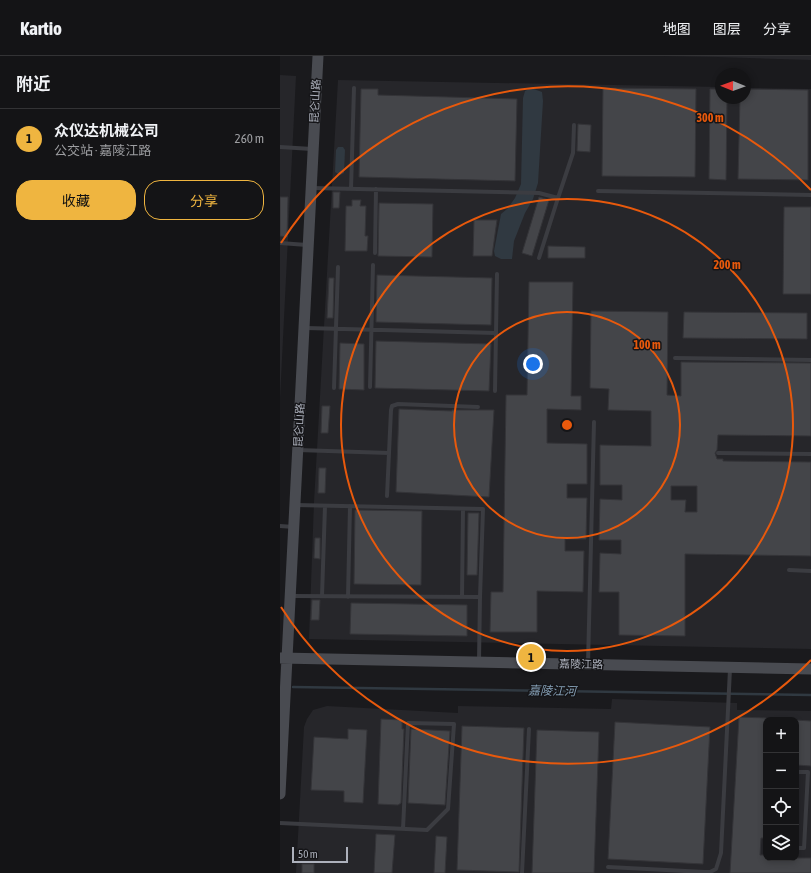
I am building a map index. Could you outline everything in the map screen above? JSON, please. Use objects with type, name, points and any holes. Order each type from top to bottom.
[{"type":"street","name":"昆仑山路","points":[[280,794],[284,658],[290,596],[294,527],[318,56]]},
{"type":"street","name":"嘉陵江路","points":[[284,658],[811,669]]},
{"type":"lane","points":[[351,189],[354,88]]},
{"type":"lane","points":[[539,258],[573,153],[574,125]]},
{"type":"lane","points":[[280,147],[313,149]]},
{"type":"lane","points":[[311,188],[515,192],[539,193],[558,198]]},
{"type":"lane","points":[[375,254],[376,189]]},
{"type":"lane","points":[[598,191],[811,195]]},
{"type":"lane","points":[[280,243],[308,245]]},
{"type":"lane","points":[[370,387],[373,265]]},
{"type":"lane","points":[[334,388],[338,267]]},
{"type":"lane","points":[[495,391],[496,274]]},
{"type":"lane","points":[[304,328],[496,333]]},
{"type":"lane","points":[[675,358],[811,360]]},
{"type":"lane","points":[[387,496],[392,406],[398,404],[478,406]]},
{"type":"lane","points":[[588,664],[594,422]]},
{"type":"lane","points":[[297,450],[389,453]]},
{"type":"lane","points":[[718,453],[811,454]]},
{"type":"lane","points":[[295,505],[483,509],[479,662]]},
{"type":"lane","points":[[322,596],[325,506]]},
{"type":"lane","points":[[348,597],[350,506]]},
{"type":"lane","points":[[462,598],[463,509]]},
{"type":"lane","points":[[280,526],[294,527]]},
{"type":"lane","points":[[789,570],[811,571]]},
{"type":"lane","points":[[290,596],[480,598]]},
{"type":"lane","points":[[608,867],[705,872],[710,872],[716,869],[721,853],[730,667]]},
{"type":"lane","points":[[280,824],[427,830],[448,810],[454,724],[408,723],[403,829]]},
{"type":"lane","points":[[522,873],[529,729]]},
{"type":"lane","points":[[799,772],[808,772],[809,810],[804,848],[799,848]]},
{"type":"shaded area","points":[[662,56],[811,56],[811,60],[717,57]]},
{"type":"shaded area","points":[[280,75],[296,76],[280,399]]},
{"type":"shaded area","points":[[338,80],[715,87],[715,104],[751,104],[751,88],[811,89],[811,649],[309,639],[314,502]]},
{"type":"shaded area","points":[[531,88],[542,92],[543,101],[538,183],[533,199],[525,213],[514,241],[512,259],[501,259],[495,256],[494,251],[501,214],[507,209],[515,198],[521,184],[523,98],[525,91]]},
{"type":"shaded area","points":[[338,147],[343,147],[345,150],[344,173],[340,175],[335,172],[336,150]]},
{"type":"shaded area","points":[[612,699],[737,703],[737,710],[811,711],[811,873],[296,873],[304,727],[313,710],[327,706],[458,713],[458,706],[611,709]]},
{"type":"building","points":[[603,88],[696,89],[695,177],[602,176]]},
{"type":"building","points":[[361,89],[378,89],[378,95],[517,99],[515,181],[359,177]]},
{"type":"building","points":[[710,89],[715,89],[715,104],[727,104],[726,180],[709,179]]},
{"type":"building","points":[[751,89],[808,90],[808,180],[738,179],[740,104],[751,104]]},
{"type":"building","points":[[578,124],[591,125],[590,152],[577,151]]},
{"type":"building","points":[[333,192],[340,192],[339,208],[333,208]]},
{"type":"building","points":[[280,197],[288,197],[287,237],[280,236]]},
{"type":"building","points":[[539,197],[549,200],[532,256],[522,253]]},
{"type":"building","points":[[352,200],[361,200],[360,206],[366,206],[365,236],[368,236],[367,251],[345,251],[346,206],[352,206]]},
{"type":"building","points":[[379,203],[433,204],[432,257],[378,256]]},
{"type":"building","points":[[784,207],[811,207],[811,294],[783,294]]},
{"type":"building","points":[[474,220],[497,220],[492,256],[473,256]]},
{"type":"building","points":[[548,246],[585,247],[585,258],[548,258]]},
{"type":"building","points":[[377,275],[492,278],[491,325],[376,322]]},
{"type":"building","points":[[329,278],[334,278],[333,318],[327,318]]},
{"type":"building","points":[[529,282],[573,282],[571,396],[581,396],[581,410],[547,409],[547,443],[587,444],[587,484],[567,484],[567,498],[587,498],[586,539],[565,539],[565,551],[584,551],[583,592],[537,591],[537,632],[490,632],[491,592],[503,592],[506,395],[527,395]]},
{"type":"building","points":[[591,311],[668,312],[667,395],[681,396],[681,362],[811,363],[811,436],[718,435],[717,450],[715,453],[717,459],[723,459],[723,461],[811,462],[811,556],[685,554],[685,636],[619,635],[619,592],[599,592],[600,553],[621,554],[621,540],[599,540],[600,499],[622,500],[622,485],[600,485],[600,445],[651,446],[651,411],[608,410],[609,389],[590,388]],"holes":[[[671,486],[697,486],[697,512],[685,512],[686,500],[671,500]]]},
{"type":"building","points":[[684,312],[807,313],[807,339],[683,338]]},
{"type":"building","points":[[376,341],[491,344],[489,391],[375,388]]},
{"type":"building","points":[[340,343],[364,344],[364,390],[339,389]]},
{"type":"building","points":[[322,406],[330,406],[328,433],[321,433]]},
{"type":"building","points":[[399,409],[452,411],[494,410],[489,497],[396,492]]},
{"type":"building","points":[[319,468],[326,468],[325,493],[318,493]]},
{"type":"building","points":[[355,510],[422,511],[421,585],[354,584]]},
{"type":"building","points":[[468,513],[479,513],[477,575],[467,575]]},
{"type":"building","points":[[315,538],[320,538],[320,559],[314,558]]},
{"type":"building","points":[[312,600],[320,600],[319,620],[311,620]]},
{"type":"building","points":[[351,603],[467,605],[467,636],[350,634]]},
{"type":"building","points":[[739,717],[763,718],[763,838],[761,838],[760,855],[763,855],[763,861],[799,861],[799,858],[811,858],[811,873],[730,873]]},
{"type":"building","points":[[381,719],[402,720],[402,729],[404,729],[401,803],[398,805],[378,804]]},
{"type":"building","points":[[799,720],[811,721],[811,766],[799,765]]},
{"type":"building","points":[[615,722],[710,727],[703,864],[608,859]]},
{"type":"building","points":[[462,726],[524,728],[519,872],[457,870]]},
{"type":"building","points":[[348,729],[367,730],[363,803],[344,802],[344,791],[311,790],[314,737],[348,739]]},
{"type":"building","points":[[411,729],[450,731],[445,805],[408,803]]},
{"type":"building","points":[[537,730],[599,732],[594,873],[532,873]]},
{"type":"building","points":[[376,834],[395,835],[392,873],[374,873]]},
{"type":"building","points":[[436,836],[447,837],[445,873],[434,873]]},
{"type":"building","points":[[302,864],[314,864],[314,873],[302,873]]},
{"type":"waterway","name":"嘉陵江河","points":[[293,687],[811,695]]},
{"type":"place","name":"众仪达机械公司","points":[[531,657]]}]
